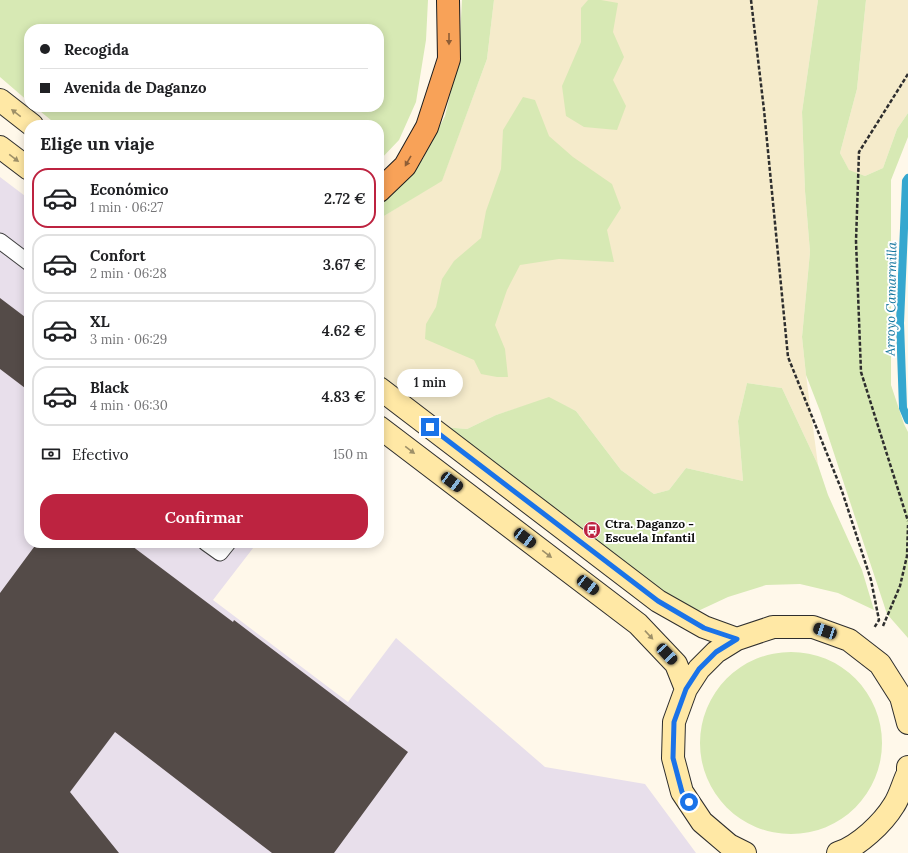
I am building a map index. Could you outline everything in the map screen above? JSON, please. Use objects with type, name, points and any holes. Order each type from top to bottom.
[{"type":"highway","points":[[384,186],[405,166],[427,126],[449,59],[448,0]]},
{"type":"main road","points":[[0,100],[26,120]]},
{"type":"main road","points":[[0,148],[24,165]]},
{"type":"main road","points":[[384,392],[658,601],[704,628],[737,639]]},
{"type":"main road","points":[[384,431],[638,624],[676,664],[686,689]]},
{"type":"main road","points":[[745,853],[729,845],[702,822],[682,792],[673,758],[674,722],[686,689],[699,669],[716,652],[737,639],[774,627],[813,627],[849,640],[880,664],[901,697],[908,723]]},
{"type":"main road","points":[[838,853],[846,850],[873,831],[894,804],[908,773],[908,767]]},
{"type":"lane","points":[[0,241],[24,259]]},
{"type":"lane","points":[[213,548],[220,553],[224,548]]},
{"type":"path","points":[[751,0],[764,110],[788,356],[842,491],[871,580],[879,620],[862,650]]},
{"type":"path","points":[[908,74],[859,152],[856,241],[861,372],[908,521]]},
{"type":"path","points":[[883,626],[900,586],[906,556],[908,525]]},
{"type":"shaded area","points":[[494,0],[818,0],[802,112],[805,191],[810,252],[802,337],[818,465],[782,388],[747,383],[738,421],[743,481],[686,468],[669,490],[654,494],[621,470],[576,411],[549,398],[496,415],[467,429],[443,427],[384,381],[384,216],[442,180],[487,59]]},
{"type":"shaded area","points":[[866,0],[908,0],[908,113],[897,129],[883,168],[865,176],[849,171],[840,153],[857,89]]},
{"type":"shaded area","points":[[0,177],[24,195],[24,548],[253,548],[213,600],[348,702],[396,638],[545,767],[645,784],[696,853],[0,853]]},
{"type":"green space","points":[[0,0],[428,0],[426,40],[416,102],[399,140],[384,156],[384,120],[51,120],[41,112],[384,112],[384,24],[24,24],[24,98],[0,77]]},
{"type":"green space","points":[[462,0],[494,0],[487,59],[442,181],[384,216],[384,201],[392,195],[423,159],[445,116],[459,57]]},
{"type":"green space","points":[[588,0],[601,0],[618,3],[613,32],[624,57],[613,80],[626,106],[617,130],[584,127],[566,116],[562,86],[581,42],[581,8]]},
{"type":"green space","points":[[818,0],[866,0],[857,89],[840,153],[849,170],[865,176],[883,168],[897,129],[908,113],[908,137],[891,180],[891,385],[908,432],[908,638],[887,614],[820,411],[806,375],[802,337],[810,252],[805,191],[802,112]]},
{"type":"green space","points":[[523,97],[535,100],[549,136],[573,157],[612,184],[621,208],[607,230],[614,262],[559,259],[520,265],[507,290],[495,325],[505,349],[508,377],[497,377],[481,374],[474,360],[425,339],[426,324],[436,307],[442,279],[454,261],[481,238],[486,211],[501,169],[503,130]]},
{"type":"green space","points":[[747,383],[782,388],[818,465],[828,495],[862,570],[874,610],[838,593],[800,584],[766,585],[728,597],[683,618],[443,427],[467,429],[496,415],[549,397],[576,411],[621,470],[654,494],[669,490],[686,468],[743,481],[738,421]]},
{"type":"green space","points":[[782,652],[800,652],[826,659],[842,667],[861,685],[867,692],[875,708],[882,734],[882,752],[875,778],[867,794],[849,813],[842,819],[817,830],[800,834],[782,834],[756,827],[740,819],[715,794],[707,778],[702,761],[700,752],[700,734],[707,708],[715,692],[740,667],[756,659],[773,654]]},
{"type":"building","points":[[0,298],[24,316],[24,387],[0,369]]},
{"type":"building","points":[[33,548],[135,548],[233,622],[234,620],[408,752],[334,853],[272,853],[115,732],[70,792],[119,853],[0,853],[0,593]]},
{"type":"waterway","name":"Arroyo Camarmilla","points":[[908,178],[906,181],[900,323],[903,408],[908,420]]},
{"type":"place","name":"Ctra. Daganzo - Escuela Infantil","points":[[592,530]]},
{"type":"route","points":[[430,427],[658,601],[704,628],[737,639],[716,652],[699,669],[686,689],[674,722],[673,758],[682,792],[689,802]]}]
